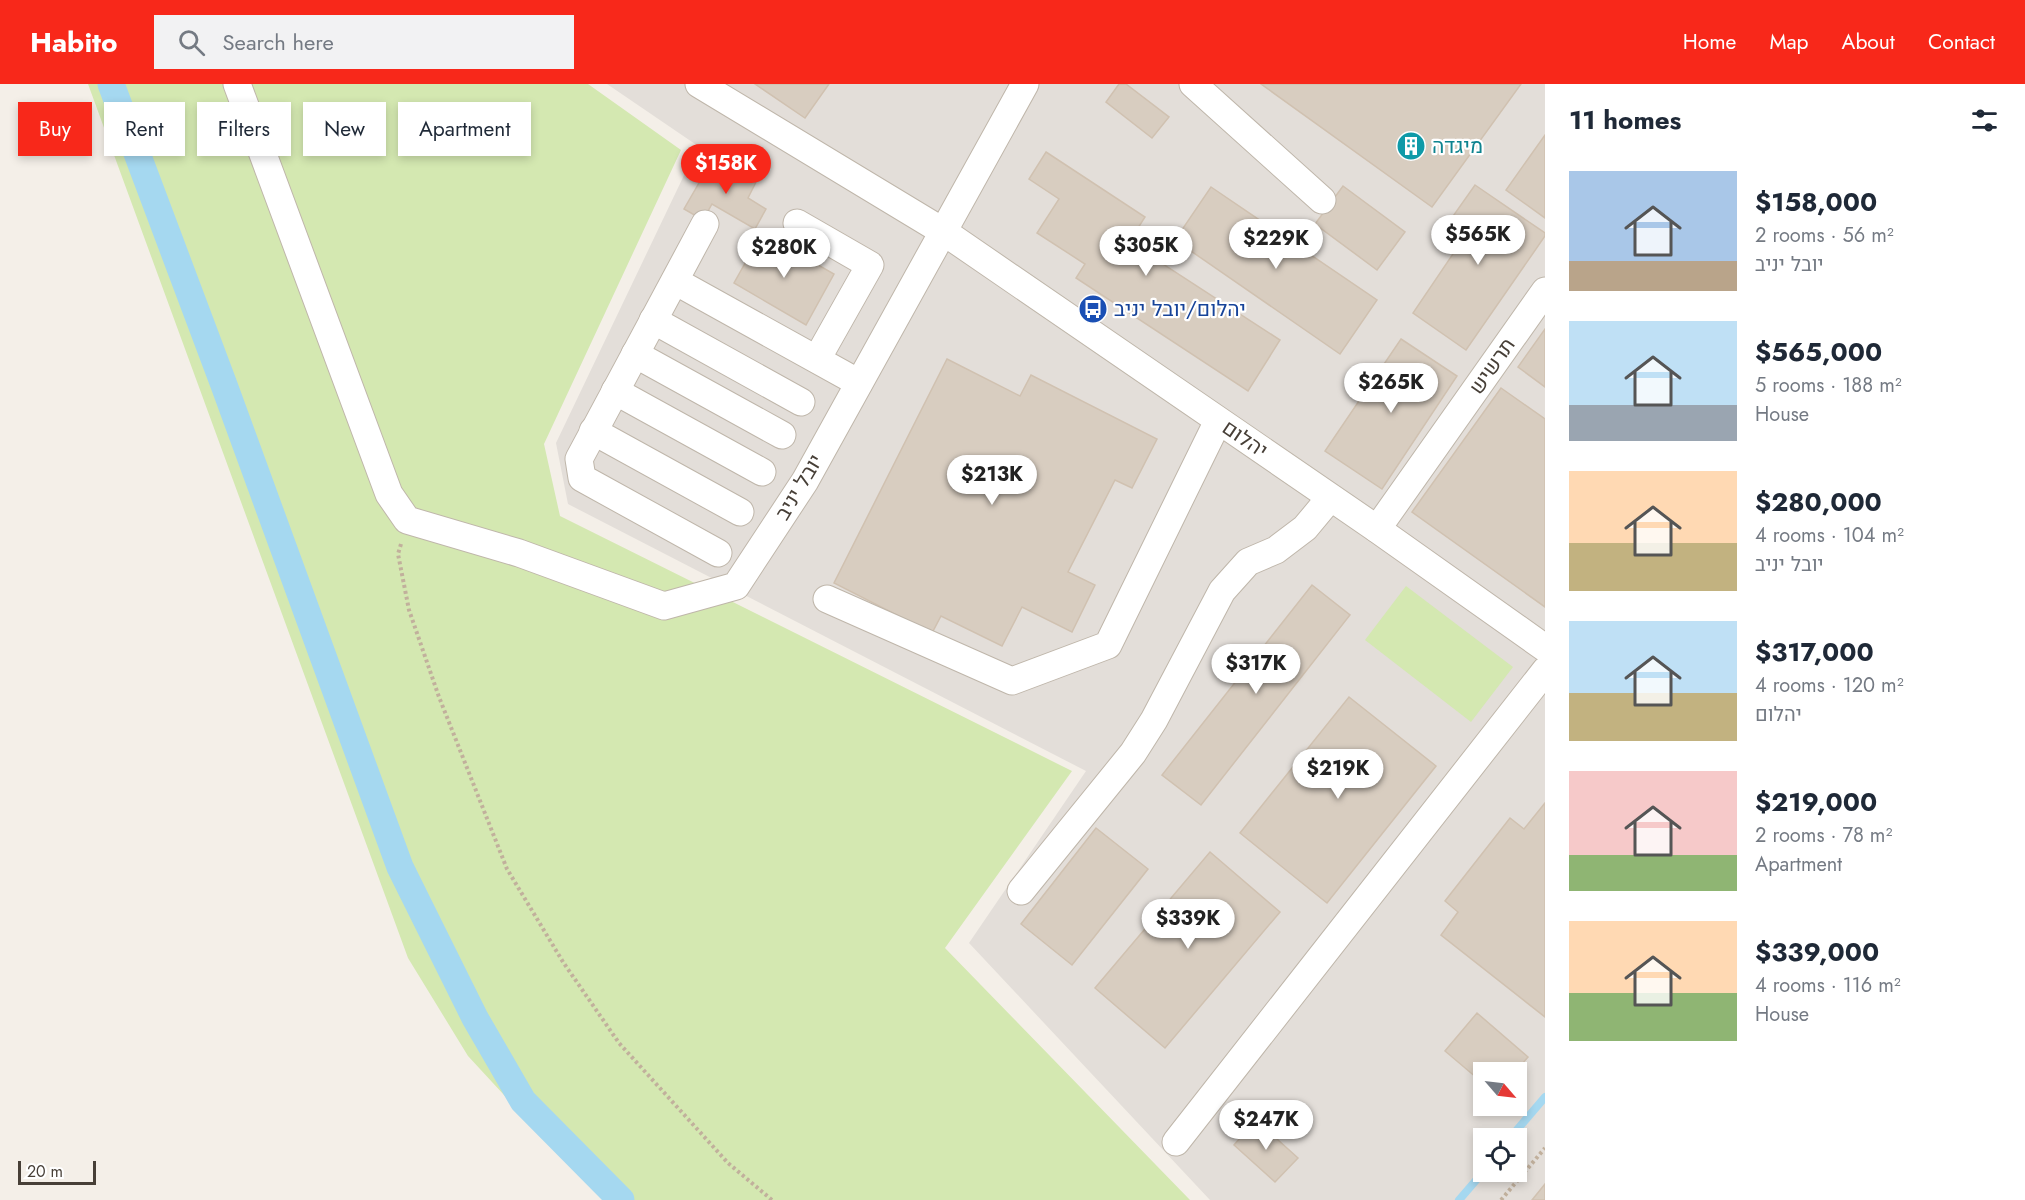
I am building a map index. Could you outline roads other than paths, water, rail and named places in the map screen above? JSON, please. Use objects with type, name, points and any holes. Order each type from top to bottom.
[{"type":"street","name":"יובל יניב","points":[[237,84],[389,494],[407,520],[519,553],[664,606],[736,586],[805,481],[1025,84]]},
{"type":"street","name":"יהלום","points":[[699,84],[944,232],[1377,529],[1545,648]]},
{"type":"street","points":[[1193,84],[1322,200]]},
{"type":"street","points":[[797,223],[870,265],[818,359]]},
{"type":"street","points":[[705,224],[579,459],[582,478],[718,553]]},
{"type":"street","points":[[675,281],[859,383]]},
{"type":"street","name":"תרשיש","points":[[1377,529],[1545,291]]},
{"type":"street","points":[[653,320],[801,402]]},
{"type":"street","points":[[635,354],[782,435]]},
{"type":"street","points":[[615,391],[762,472]]},
{"type":"street","points":[[827,599],[1012,681],[1108,645],[1218,421]]},
{"type":"street","points":[[593,431],[740,512]]},
{"type":"street","points":[[1021,891],[1133,753],[1154,720],[1222,591],[1248,562],[1276,550],[1305,528],[1330,498]]},
{"type":"street","points":[[1176,1142],[1545,671]]},
{"type":"waterway","points":[[111,84],[400,867],[475,1018],[523,1101],[621,1200]]},
{"type":"waterway","points":[[1519,1128],[1545,1097]]},
{"type":"waterway","points":[[1459,1200],[1475,1182]]},
{"type":"place","name":"מיגדה","points":[[1411,146]]},
{"type":"place","name":"יהלום/יובל יניב","points":[[1093,309]]}]
